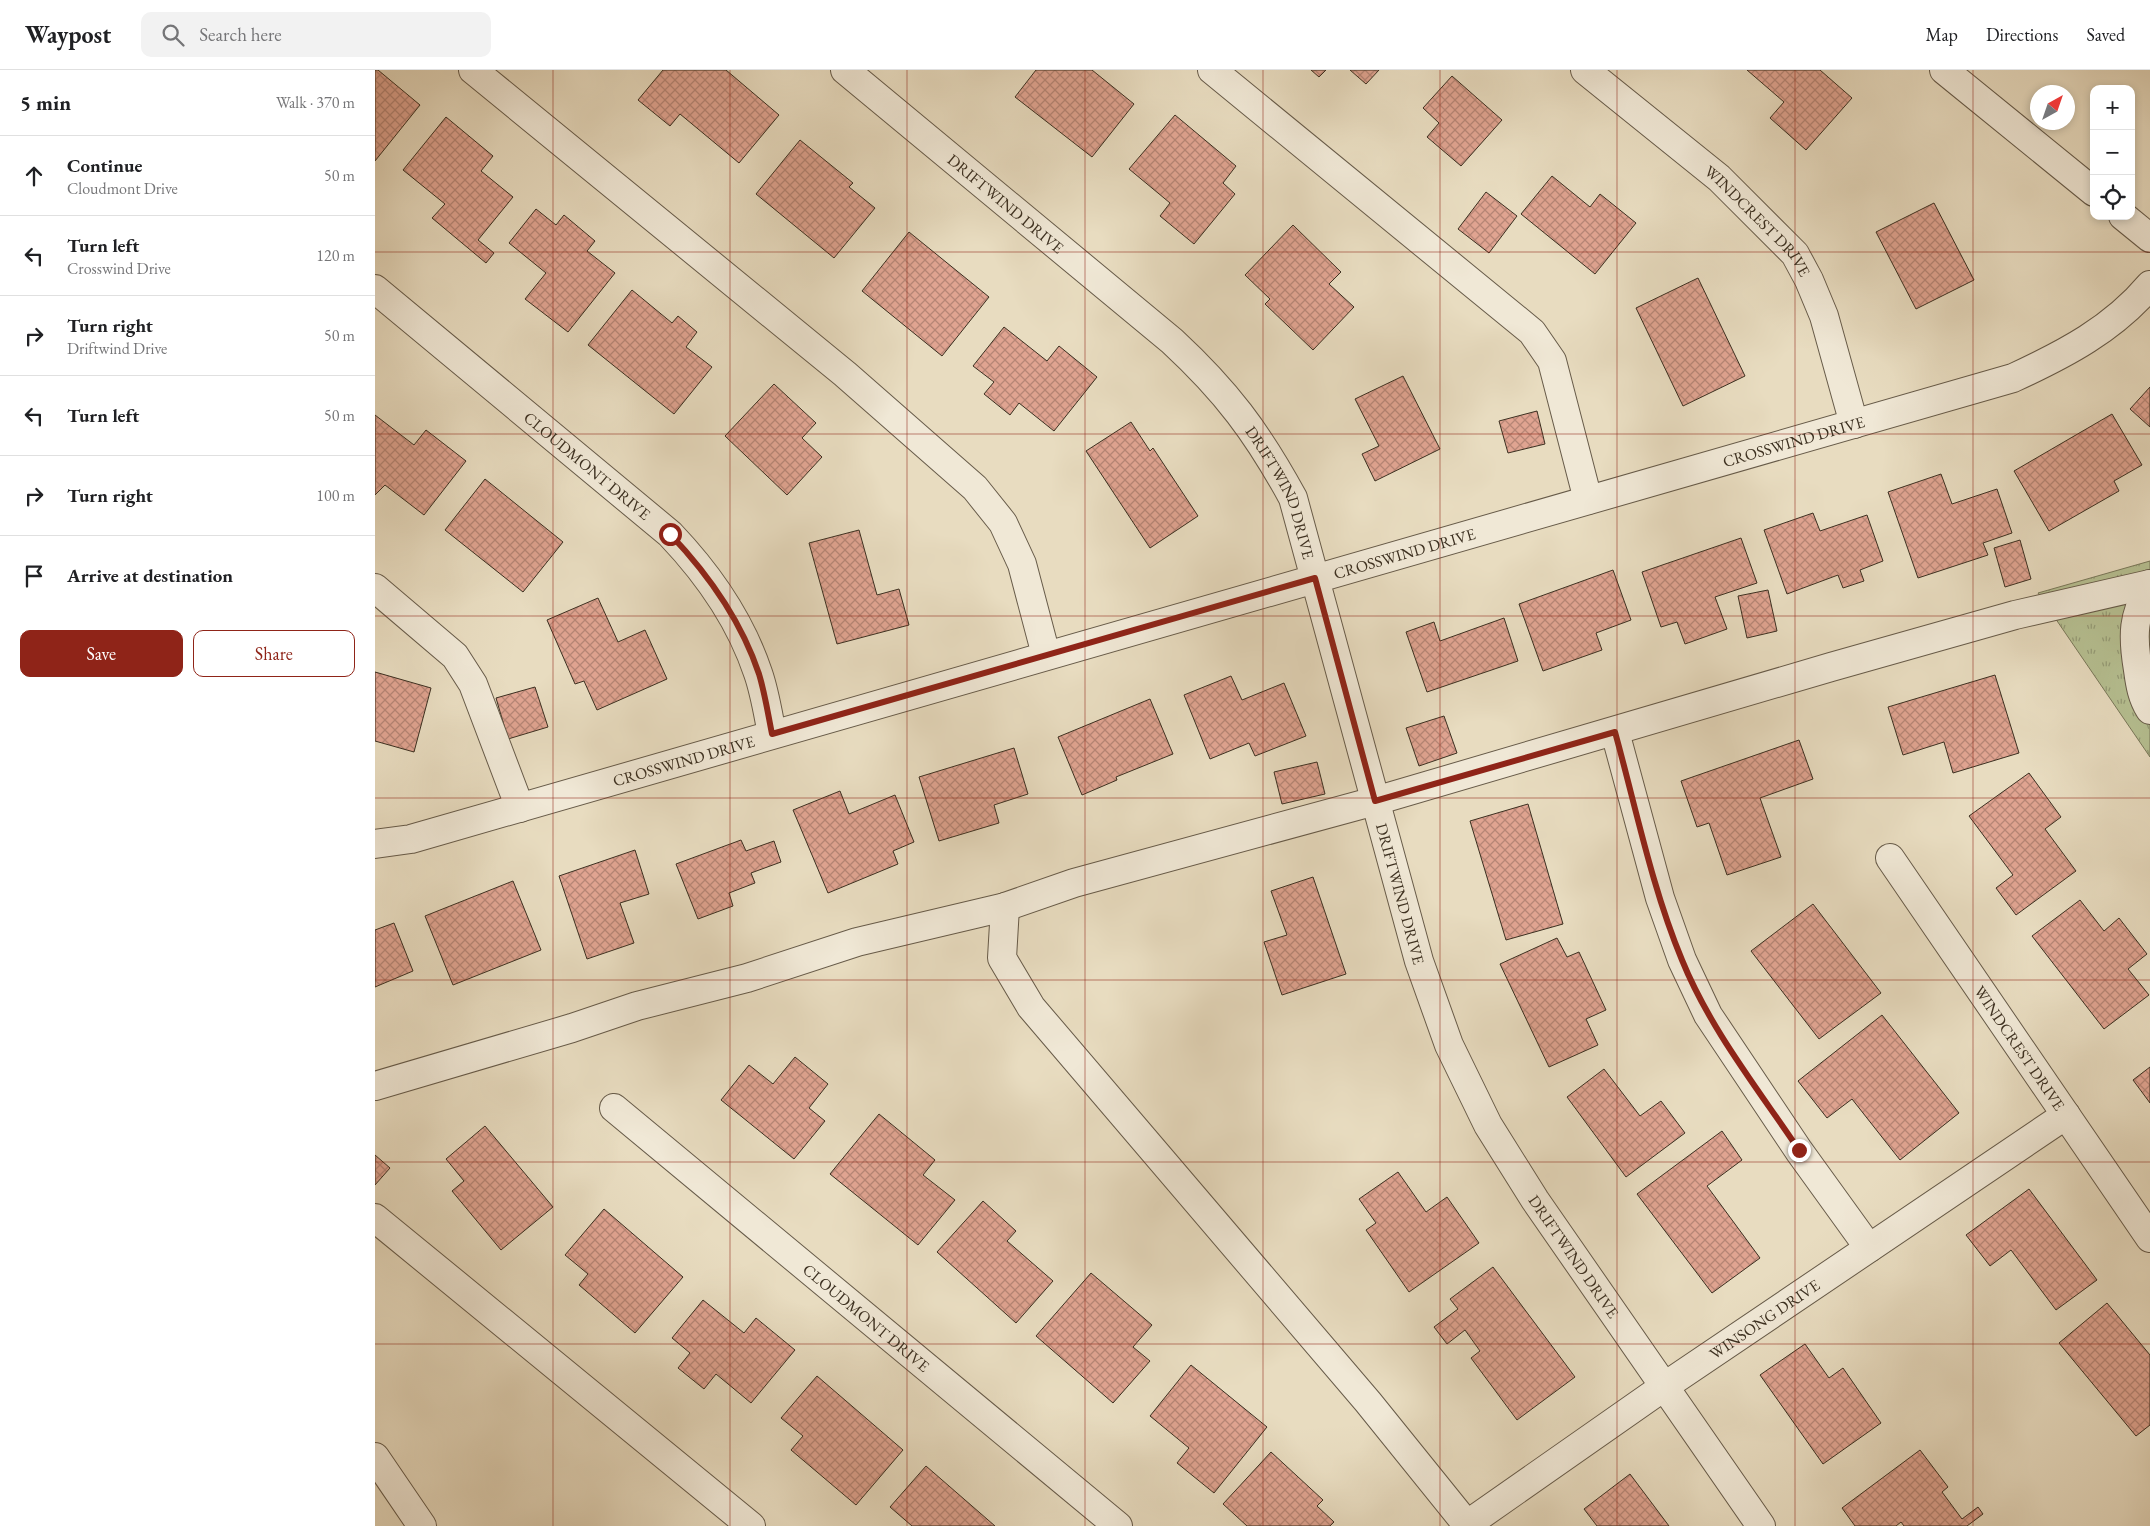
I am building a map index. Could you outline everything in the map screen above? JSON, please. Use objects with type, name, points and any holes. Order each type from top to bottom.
[{"type":"street","points":[[473,70],[845,374],[975,488],[1003,522],[1022,564],[1046,655]]},
{"type":"street","name":"DRIFTWIND DRIVE","points":[[845,70],[1172,341],[1208,374],[1250,426],[1269,454],[1293,498],[1419,961],[1449,1045],[1488,1125],[1535,1200],[1761,1526]]},
{"type":"street","points":[[1212,70],[1532,332],[1552,361],[1588,500]]},
{"type":"street","name":"WINDCREST DRIVE","points":[[1585,70],[1719,178],[1795,254],[1809,280],[1824,316],[1854,424]]},
{"type":"street","points":[[1944,70],[2090,189]]},
{"type":"street","points":[[2128,220],[2150,238]]},
{"type":"street","name":"CROSSWIND DRIVE","points":[[375,844],[411,839],[521,808],[1046,655],[2013,378],[2059,357],[2102,331],[2134,304],[2150,286]]},
{"type":"street","name":"CLOUDMONT DRIVE","points":[[375,290],[670,534],[693,558],[714,585],[747,644],[759,675],[772,734]]},
{"type":"street","points":[[2150,584],[2138,608],[2133,640],[2142,698],[2150,710]]},
{"type":"street","points":[[375,1086],[572,1028],[637,1006],[747,978],[857,942],[1005,907],[1074,883],[1375,801],[2015,615],[2150,584]]},
{"type":"street","points":[[375,588],[426,630],[460,663],[473,684],[521,808]]},
{"type":"street","points":[[1615,732],[1661,898],[1682,960],[1708,1015],[1799,1150],[1869,1248]]},
{"type":"street","name":"WINDCREST DRIVE","points":[[1890,858],[2150,1238]]},
{"type":"street","points":[[1005,907],[1002,958],[1031,1007],[1362,1394],[1466,1526]]},
{"type":"street","name":"CLOUDMONT DRIVE","points":[[614,1108],[1118,1526]]},
{"type":"street","name":"WINSONG DRIVE","points":[[1466,1526],[1665,1386],[2066,1115]]},
{"type":"street","points":[[375,1218],[751,1526]]},
{"type":"street","points":[[375,1457],[422,1526]]},
{"type":"green space","points":[[2150,561],[2150,757],[2038,593]]},
{"type":"building","points":[[375,70],[378,70],[420,105],[375,161]]},
{"type":"building","points":[[663,70],[726,70],[779,115],[739,163],[680,114],[670,126],[638,100]]},
{"type":"building","points":[[1036,70],[1092,70],[1134,104],[1092,157],[1015,97]]},
{"type":"building","points":[[1311,70],[1326,70],[1319,77]]},
{"type":"building","points":[[1350,70],[1379,70],[1366,84]]},
{"type":"building","points":[[1747,70],[1820,70],[1852,98],[1806,150],[1770,118],[1784,102]]},
{"type":"building","points":[[1452,76],[1502,120],[1461,166],[1427,137],[1439,123],[1423,108]]},
{"type":"building","points":[[1175,115],[1236,166],[1223,183],[1235,194],[1194,244],[1160,216],[1170,203],[1129,169]]},
{"type":"building","points":[[446,117],[493,156],[481,171],[513,197],[478,240],[494,253],[486,263],[432,218],[445,204],[403,170]]},
{"type":"building","points":[[800,140],[853,183],[849,187],[875,208],[834,258],[756,194]]},
{"type":"building","points":[[1552,176],[1590,207],[1600,194],[1636,223],[1595,274],[1521,214]]},
{"type":"building","points":[[1486,192],[1517,216],[1489,253],[1458,229]]},
{"type":"building","points":[[1934,203],[1974,280],[1916,309],[1876,232]]},
{"type":"building","points":[[536,209],[556,225],[564,215],[595,241],[587,251],[615,273],[568,332],[525,299],[546,273],[509,243]]},
{"type":"building","points":[[1293,225],[1341,272],[1329,284],[1354,307],[1313,350],[1265,304],[1270,299],[1245,275]]},
{"type":"building","points":[[909,232],[989,297],[942,356],[862,291]]},
{"type":"building","points":[[1698,278],[1745,376],[1683,406],[1636,308]]},
{"type":"building","points":[[632,290],[672,323],[678,316],[697,332],[686,347],[712,367],[674,414],[588,345]]},
{"type":"building","points":[[1004,327],[1047,361],[1059,346],[1097,377],[1054,431],[1019,403],[1010,415],[984,394],[994,382],[973,366]]},
{"type":"building","points":[[1403,376],[1440,449],[1375,481],[1362,454],[1379,446],[1355,399]]},
{"type":"building","points":[[774,384],[816,423],[802,438],[822,457],[787,495],[725,436]]},
{"type":"building","points":[[2150,387],[2150,427],[2130,409]]},
{"type":"building","points":[[1537,411],[1545,444],[1508,453],[1499,421]]},
{"type":"building","points":[[2112,414],[2142,465],[2114,481],[2119,491],[2049,531],[2014,471]]},
{"type":"building","points":[[375,415],[414,445],[426,430],[466,461],[424,515],[385,485],[375,495]]},
{"type":"building","points":[[1131,422],[1150,451],[1153,448],[1198,516],[1150,548],[1086,451]]},
{"type":"building","points":[[1941,474],[1952,504],[1997,489],[2012,533],[1983,543],[1988,555],[1918,578],[1888,492]]},
{"type":"building","points":[[485,479],[563,542],[523,592],[445,530]]},
{"type":"building","points":[[1813,513],[1820,531],[1867,515],[1883,561],[1860,570],[1864,581],[1843,588],[1838,575],[1787,594],[1764,530]]},
{"type":"building","points":[[859,530],[877,595],[899,589],[909,625],[837,644],[809,543]]},
{"type":"building","points":[[1741,538],[1757,583],[1715,597],[1727,629],[1685,644],[1677,622],[1661,627],[1642,572]]},
{"type":"building","points":[[2020,540],[2031,579],[2005,587],[1994,548]]},
{"type":"building","points":[[1613,570],[1631,620],[1596,633],[1602,650],[1543,671],[1519,604]]},
{"type":"building","points":[[1768,590],[1777,631],[1747,638],[1738,596]]},
{"type":"building","points":[[598,598],[618,642],[645,630],[667,679],[597,710],[584,681],[575,684],[547,620]]},
{"type":"building","points":[[1504,618],[1518,661],[1427,692],[1406,632],[1434,622],[1440,641]]},
{"type":"building","points":[[375,672],[431,688],[414,752],[375,741]]},
{"type":"building","points":[[1995,675],[2019,753],[1953,773],[1944,742],[1903,755],[1888,707]]},
{"type":"building","points":[[1231,676],[1242,700],[1284,683],[1306,736],[1255,756],[1249,743],[1210,759],[1184,695]]},
{"type":"building","points":[[535,687],[548,727],[508,739],[496,698]]},
{"type":"building","points":[[1150,699],[1173,754],[1116,777],[1117,780],[1082,795],[1058,737]]},
{"type":"building","points":[[1444,716],[1457,753],[1419,766],[1406,728]]},
{"type":"building","points":[[1799,740],[1813,779],[1760,798],[1781,857],[1727,875],[1709,823],[1697,827],[1681,781]]},
{"type":"building","points":[[1014,748],[1028,794],[994,805],[999,823],[939,841],[919,777]]},
{"type":"building","points":[[1317,762],[1325,794],[1282,804],[1274,772]]},
{"type":"building","points":[[2029,773],[2061,817],[2045,829],[2076,871],[2016,915],[1996,888],[2013,875],[1969,816]]},
{"type":"building","points":[[840,791],[849,814],[895,795],[914,842],[893,851],[898,864],[828,893],[793,810]]},
{"type":"building","points":[[1528,804],[1563,924],[1506,940],[1470,821]]},
{"type":"building","points":[[741,840],[746,851],[774,841],[781,862],[751,873],[755,883],[729,893],[733,906],[698,919],[676,864]]},
{"type":"building","points":[[635,850],[649,894],[620,903],[634,943],[587,959],[559,876]]},
{"type":"building","points":[[1313,877],[1346,974],[1282,995],[1264,942],[1287,935],[1271,891]]},
{"type":"building","points":[[513,881],[541,950],[453,985],[425,916]]},
{"type":"building","points":[[2080,900],[2104,931],[2119,918],[2147,954],[2128,969],[2149,995],[2104,1029],[2032,936]]},
{"type":"building","points":[[1813,904],[1881,993],[1819,1039],[1751,951]]},
{"type":"building","points":[[394,923],[413,971],[375,987],[375,930]]},
{"type":"building","points":[[1557,938],[1567,957],[1579,952],[1606,1010],[1586,1019],[1598,1045],[1549,1067],[1500,964]]},
{"type":"building","points":[[1882,1015],[1959,1113],[1900,1160],[1852,1099],[1827,1118],[1798,1081]]},
{"type":"building","points":[[795,1057],[828,1084],[809,1108],[825,1121],[794,1159],[721,1100],[749,1065],[773,1084]]},
{"type":"building","points":[[2150,1067],[2150,1103],[2133,1080]]},
{"type":"building","points":[[1604,1069],[1640,1116],[1661,1101],[1685,1133],[1626,1177],[1567,1097]]},
{"type":"building","points":[[879,1114],[935,1160],[923,1175],[955,1200],[918,1245],[830,1174]]},
{"type":"building","points":[[485,1126],[553,1207],[501,1250],[452,1191],[464,1181],[446,1159]]},
{"type":"building","points":[[1722,1131],[1742,1160],[1707,1186],[1760,1258],[1712,1293],[1637,1194]]},
{"type":"building","points":[[375,1155],[390,1168],[375,1185]]},
{"type":"building","points":[[1398,1172],[1426,1212],[1447,1197],[1479,1243],[1409,1292],[1366,1230],[1376,1223],[1359,1199]]},
{"type":"building","points":[[2029,1189],[2097,1280],[2056,1310],[2011,1250],[1990,1266],[1966,1235]]},
{"type":"building","points":[[983,1201],[1016,1231],[1007,1241],[1053,1281],[1016,1323],[937,1252]]},
{"type":"building","points":[[604,1209],[683,1277],[635,1333],[579,1285],[588,1274],[565,1255]]},
{"type":"building","points":[[1493,1267],[1575,1377],[1517,1420],[1471,1358],[1480,1351],[1465,1330],[1447,1344],[1434,1327],[1458,1309],[1450,1299]]},
{"type":"building","points":[[1091,1273],[1152,1325],[1133,1347],[1150,1361],[1113,1403],[1036,1336]]},
{"type":"building","points":[[703,1300],[744,1333],[756,1318],[795,1350],[751,1403],[716,1374],[704,1389],[678,1368],[690,1353],[672,1338]]},
{"type":"building","points":[[2107,1303],[2150,1355],[2150,1425],[2136,1436],[2059,1343]]},
{"type":"building","points":[[1805,1344],[1829,1378],[1843,1368],[1881,1423],[1823,1464],[1760,1375]]},
{"type":"building","points":[[1191,1365],[1267,1427],[1214,1493],[1177,1463],[1189,1448],[1150,1416]]},
{"type":"building","points":[[817,1376],[903,1450],[856,1505],[791,1450],[803,1436],[781,1418]]},
{"type":"building","points":[[1920,1450],[1948,1487],[1942,1492],[1962,1519],[1978,1507],[1983,1514],[1967,1526],[1904,1526],[1901,1522],[1896,1526],[1855,1526],[1842,1508]]},
{"type":"building","points":[[1271,1452],[1323,1500],[1317,1506],[1334,1522],[1330,1526],[1247,1526],[1223,1504]]},
{"type":"building","points":[[926,1466],[995,1526],[912,1526],[890,1507]]},
{"type":"building","points":[[1630,1474],[1669,1526],[1597,1526],[1584,1509]]},
{"type":"route","points":[[670,534],[693,558],[714,585],[732,614],[747,644],[759,675],[772,734],[1315,578],[1375,801],[1615,732],[1661,898],[1682,960],[1708,1015],[1799,1150]]}]
